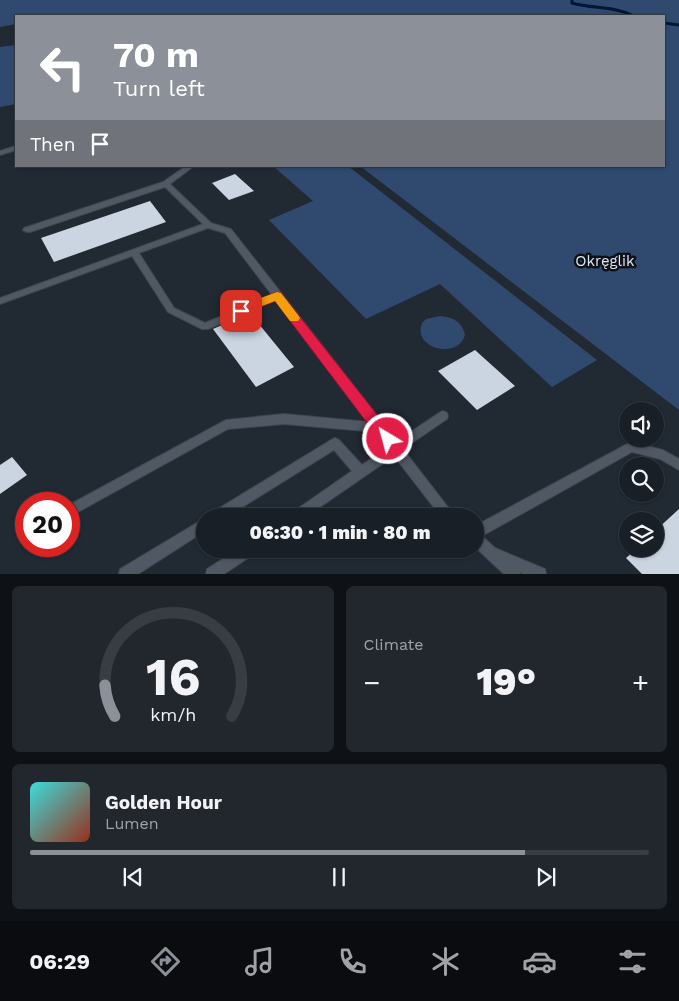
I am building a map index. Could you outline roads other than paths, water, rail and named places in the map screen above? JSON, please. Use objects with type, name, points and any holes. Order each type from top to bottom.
[{"type":"lane","points":[[0,153],[15,148]]},
{"type":"lane","points":[[27,230],[166,184],[190,167]]},
{"type":"lane","points":[[166,184],[208,225],[228,231],[396,450],[443,508]]},
{"type":"lane","points":[[0,301],[208,225]]},
{"type":"lane","points":[[134,252],[171,310],[206,327],[277,296]]},
{"type":"lane","points":[[309,508],[443,416]]},
{"type":"lane","points":[[80,505],[226,425],[284,419],[380,428]]},
{"type":"lane","points":[[230,508],[335,443],[361,474]]},
{"type":"lane","points":[[484,528],[631,448],[662,455],[679,466]]},
{"type":"lane","points":[[125,574],[196,530]]},
{"type":"lane","points":[[484,546],[514,574]]},
{"type":"lane","points":[[492,554],[507,574]]},
{"type":"lane","points":[[492,554],[540,574]]},
{"type":"lane","points":[[212,574],[236,558]]},
{"type":"waterway","points":[[572,0],[572,3],[612,9],[632,15]]},
{"type":"waterway","points":[[665,23],[679,25]]},
{"type":"park label","name":"Okręglik","points":[[605,261]]}]
